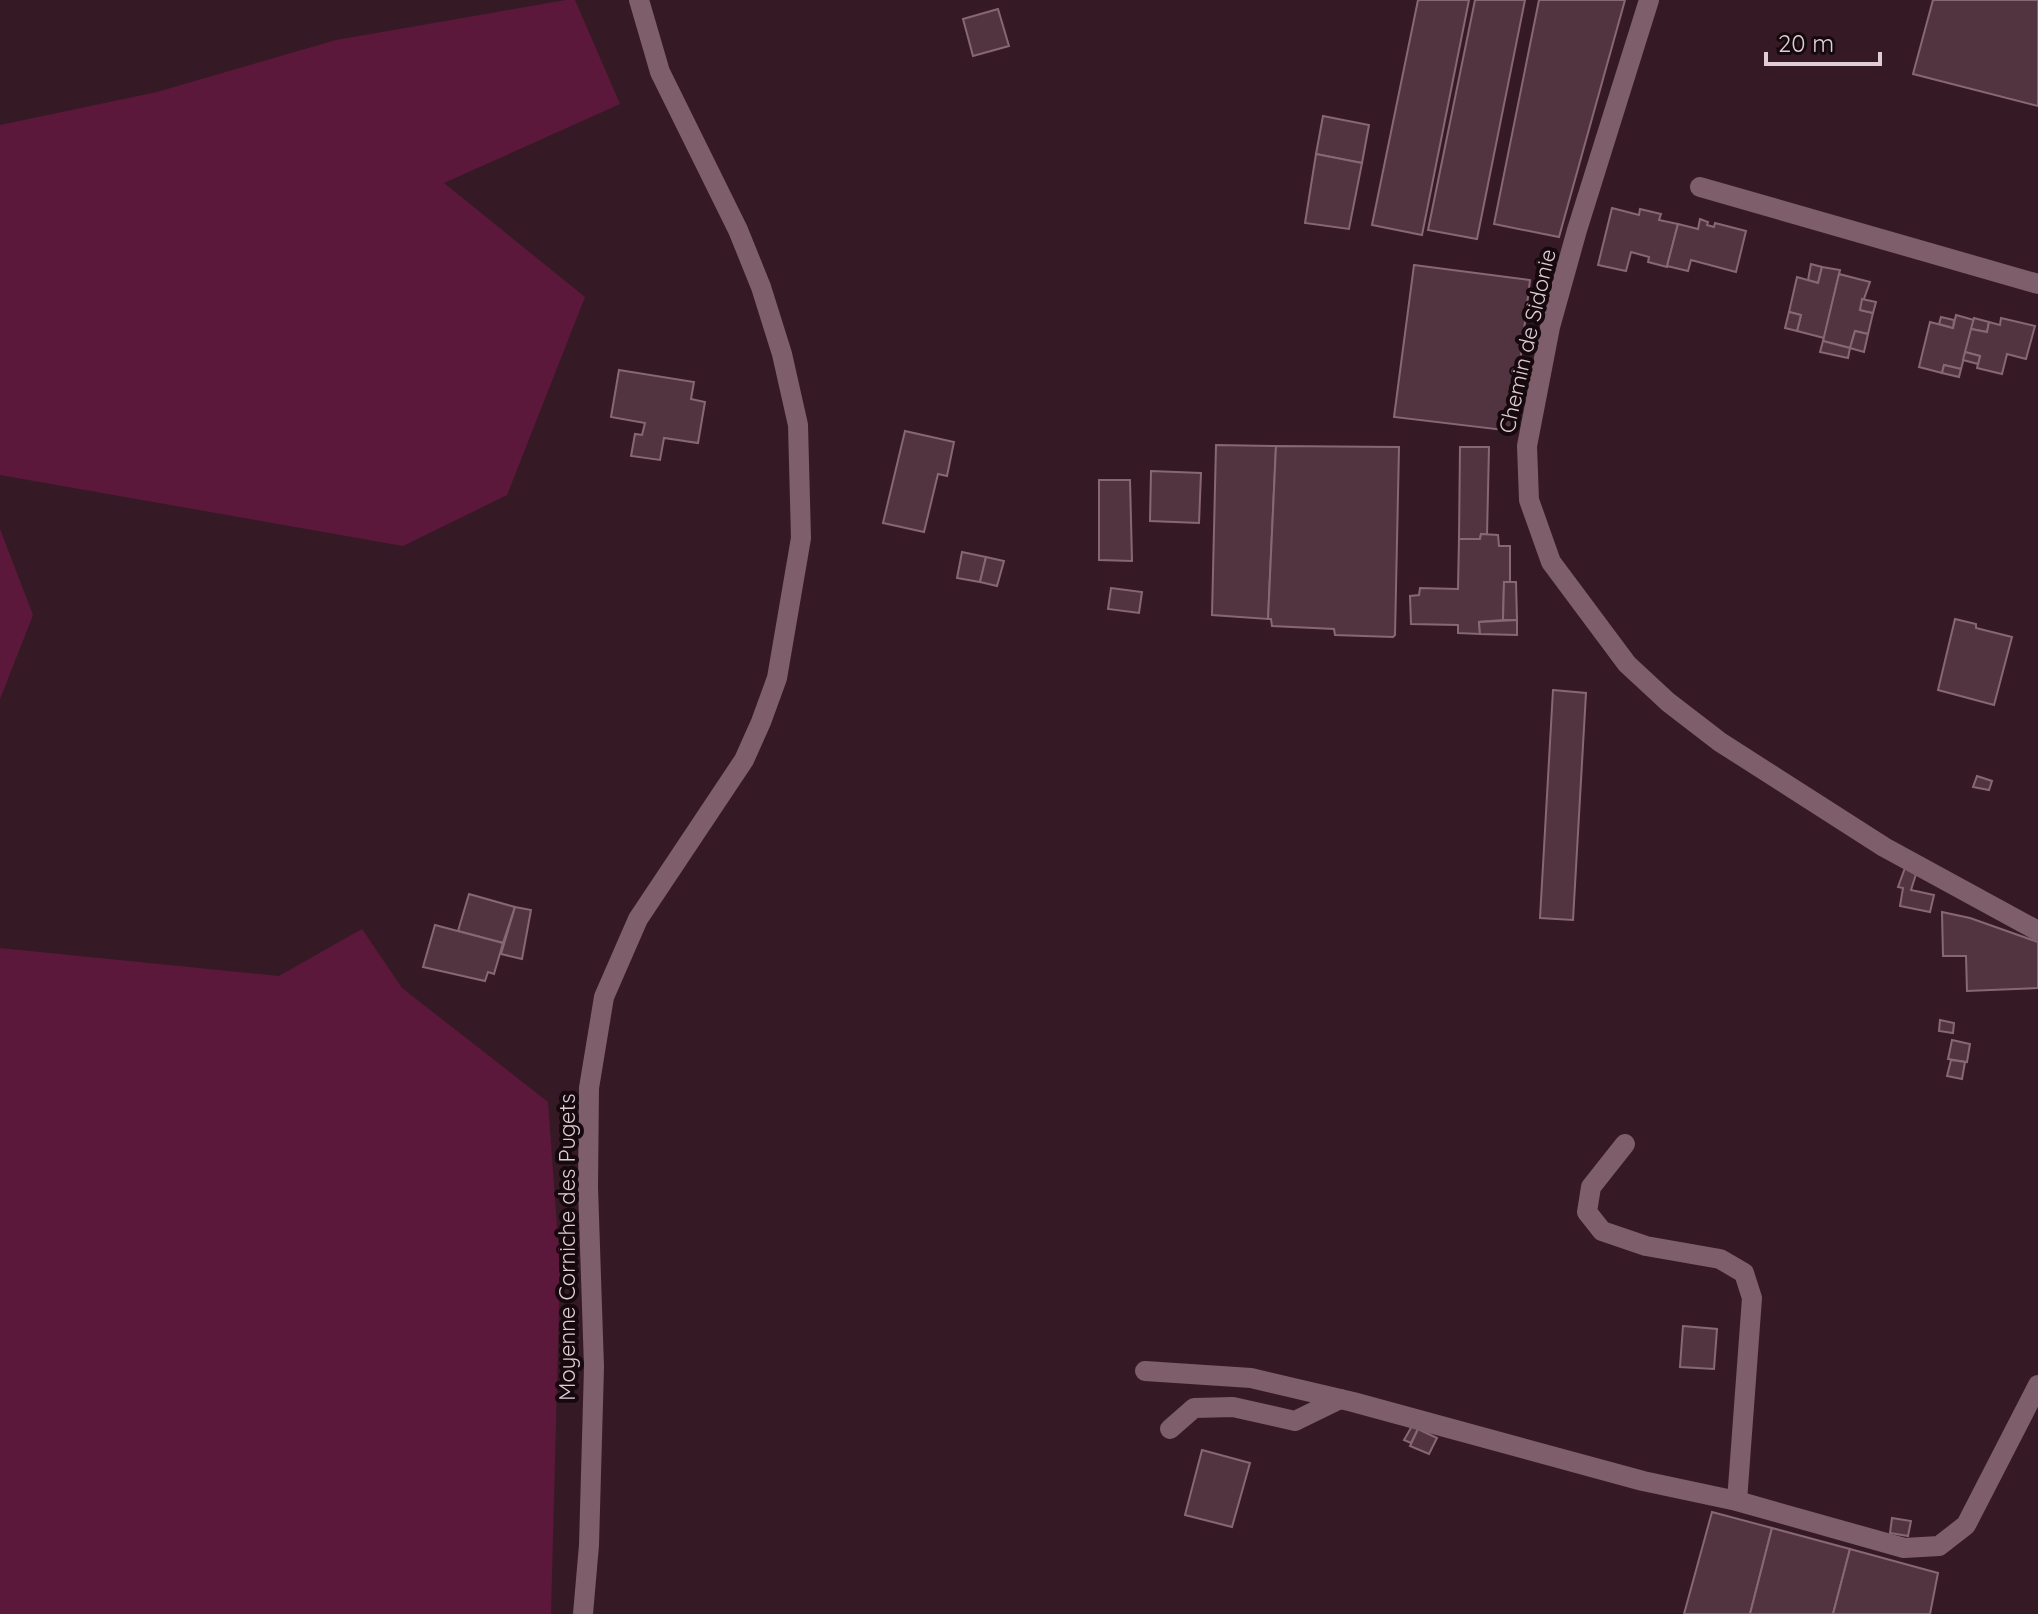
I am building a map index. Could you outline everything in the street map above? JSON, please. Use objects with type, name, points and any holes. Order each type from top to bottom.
[{"type":"street","name":"Moyenne Corniche des Pugets","points":[[583,1614],[589,1545],[594,1367],[588,1187],[589,1088],[604,997],[638,919],[744,760],[761,722],[777,678],[801,538],[798,425],[782,354],[761,287],[738,230],[660,72],[639,0]]},
{"type":"street","name":"Chemin de Sidonie","points":[[1649,0],[1550,327],[1527,446],[1529,500],[1551,562],[1627,664],[1668,702],[1720,742],[1884,847],[2038,931]]},
{"type":"street","points":[[1700,187],[2038,284]]},
{"type":"street","points":[[1625,1144],[1591,1187],[1587,1212],[1602,1231],[1646,1246],[1720,1259],[1744,1273],[1752,1298],[1737,1501]]},
{"type":"street","points":[[1145,1371],[1251,1378],[1643,1481],[1737,1501],[1904,1548],[1939,1546],[1966,1525],[2038,1385]]},
{"type":"street","points":[[1170,1429],[1194,1408],[1233,1407],[1295,1421],[1340,1399]]},
{"type":"shaded area","points":[[575,0],[620,104],[444,183],[585,297],[507,495],[403,546],[0,475],[0,125],[157,92],[336,40]]},
{"type":"shaded area","points":[[0,529],[33,615],[0,699]]},
{"type":"shaded area","points":[[362,929],[402,988],[548,1102],[560,1268],[551,1614],[0,1614],[0,948],[279,976]]},
{"type":"building","points":[[1418,0],[1469,0],[1422,235],[1372,225]]},
{"type":"building","points":[[1475,0],[1525,0],[1477,239],[1428,230]]},
{"type":"building","points":[[1539,0],[1625,0],[1559,237],[1494,224]]},
{"type":"building","points":[[1933,0],[2038,0],[2038,106],[1913,74]]},
{"type":"building","points":[[998,9],[1009,46],[973,56],[963,19]]},
{"type":"building","points":[[1323,116],[1369,125],[1362,163],[1316,154]]},
{"type":"building","points":[[1316,154],[1362,163],[1349,229],[1305,223]]},
{"type":"building","points":[[1612,208],[1639,215],[1640,209],[1661,214],[1659,220],[1678,224],[1667,267],[1648,262],[1649,257],[1631,252],[1626,271],[1598,265]]},
{"type":"building","points":[[1700,219],[1714,227],[1715,223],[1746,231],[1736,272],[1691,260],[1688,271],[1667,266],[1678,224],[1698,229]]},
{"type":"building","points":[[1811,264],[1822,267],[1818,283],[1808,280]]},
{"type":"building","points":[[1414,265],[1530,280],[1512,431],[1394,417]]},
{"type":"building","points":[[1822,267],[1840,270],[1824,338],[1797,331],[1801,315],[1789,312],[1797,277],[1818,283]]},
{"type":"building","points":[[1839,274],[1870,282],[1860,310],[1873,313],[1868,334],[1855,331],[1850,348],[1823,341]]},
{"type":"building","points":[[1862,299],[1876,302],[1873,313],[1860,310]]},
{"type":"building","points":[[1789,312],[1801,315],[1797,331],[1785,328]]},
{"type":"building","points":[[1956,315],[1974,320],[1961,369],[1944,365],[1942,373],[1919,367],[1930,322],[1953,328]]},
{"type":"building","points":[[1941,317],[1954,320],[1953,328],[1939,324]]},
{"type":"building","points":[[1974,318],[1989,322],[1987,332],[1971,329]]},
{"type":"building","points":[[2001,318],[2035,326],[2026,359],[2007,354],[2002,374],[1977,368],[1980,356],[1965,352],[1971,329],[1987,332],[1989,322],[2000,325]]},
{"type":"building","points":[[1855,331],[1868,334],[1864,352],[1850,348]]},
{"type":"building","points":[[1823,341],[1850,348],[1848,358],[1820,352]]},
{"type":"building","points":[[1965,352],[1980,356],[1978,364],[1963,360]]},
{"type":"building","points":[[1944,365],[1961,369],[1959,377],[1942,373]]},
{"type":"building","points":[[619,370],[694,382],[691,399],[705,402],[698,443],[664,438],[660,460],[631,456],[635,434],[642,435],[645,423],[611,417]]},
{"type":"building","points":[[905,431],[954,442],[947,476],[938,474],[924,532],[883,523]]},
{"type":"building","points":[[1216,445],[1276,446],[1268,619],[1212,615]]},
{"type":"building","points":[[1276,446],[1399,447],[1393,637],[1335,635],[1334,629],[1272,626],[1271,619],[1268,619]]},
{"type":"building","points":[[1460,447],[1489,447],[1487,535],[1481,534],[1480,539],[1459,539]]},
{"type":"building","points":[[1151,471],[1201,473],[1199,523],[1150,521]]},
{"type":"building","points":[[1099,480],[1130,480],[1132,561],[1099,560]]},
{"type":"building","points":[[1481,534],[1498,535],[1499,546],[1510,546],[1510,582],[1504,582],[1503,620],[1479,622],[1480,634],[1458,633],[1458,625],[1411,624],[1410,596],[1419,595],[1420,588],[1458,589],[1459,539],[1480,539]]},
{"type":"building","points":[[962,552],[986,557],[980,582],[957,578]]},
{"type":"building","points":[[986,557],[1004,561],[997,586],[980,582]]},
{"type":"building","points":[[1504,582],[1516,582],[1517,620],[1503,620]]},
{"type":"building","points":[[1111,588],[1142,592],[1139,613],[1108,609]]},
{"type":"building","points":[[1955,619],[2012,637],[1994,705],[1938,690]]},
{"type":"building","points":[[1517,620],[1517,635],[1480,634],[1479,622]]},
{"type":"building","points":[[1553,690],[1586,693],[1573,920],[1540,918]]},
{"type":"building","points":[[1977,776],[1992,781],[1989,790],[1973,787]]},
{"type":"building","points":[[1905,868],[1916,874],[1911,890],[1934,895],[1930,912],[1900,906],[1903,888],[1898,887]]},
{"type":"building","points":[[469,894],[515,907],[503,943],[458,931]]},
{"type":"building","points":[[515,907],[531,910],[522,959],[501,954]]},
{"type":"building","points":[[1942,912],[1970,918],[2038,942],[2038,988],[1967,991],[1966,956],[1943,956]]},
{"type":"building","points":[[435,925],[503,943],[494,974],[488,972],[485,981],[423,967]]},
{"type":"building","points":[[1940,1020],[1954,1023],[1953,1033],[1939,1031]]},
{"type":"building","points":[[1952,1040],[1970,1044],[1967,1062],[1948,1059]]},
{"type":"building","points":[[1951,1060],[1965,1062],[1962,1079],[1947,1076]]},
{"type":"building","points":[[1683,1326],[1717,1329],[1714,1369],[1680,1367]]},
{"type":"building","points":[[1412,1426],[1418,1429],[1411,1443],[1404,1440]]},
{"type":"building","points":[[1418,1429],[1437,1438],[1429,1454],[1410,1446]]},
{"type":"building","points":[[1202,1450],[1250,1463],[1232,1527],[1185,1515]]},
{"type":"building","points":[[1712,1512],[1772,1528],[1750,1614],[1684,1614]]},
{"type":"building","points":[[1892,1518],[1911,1521],[1908,1536],[1890,1533]]},
{"type":"building","points":[[1772,1528],[1850,1549],[1833,1614],[1750,1614]]},
{"type":"building","points":[[1850,1549],[1938,1573],[1930,1614],[1833,1614]]}]
